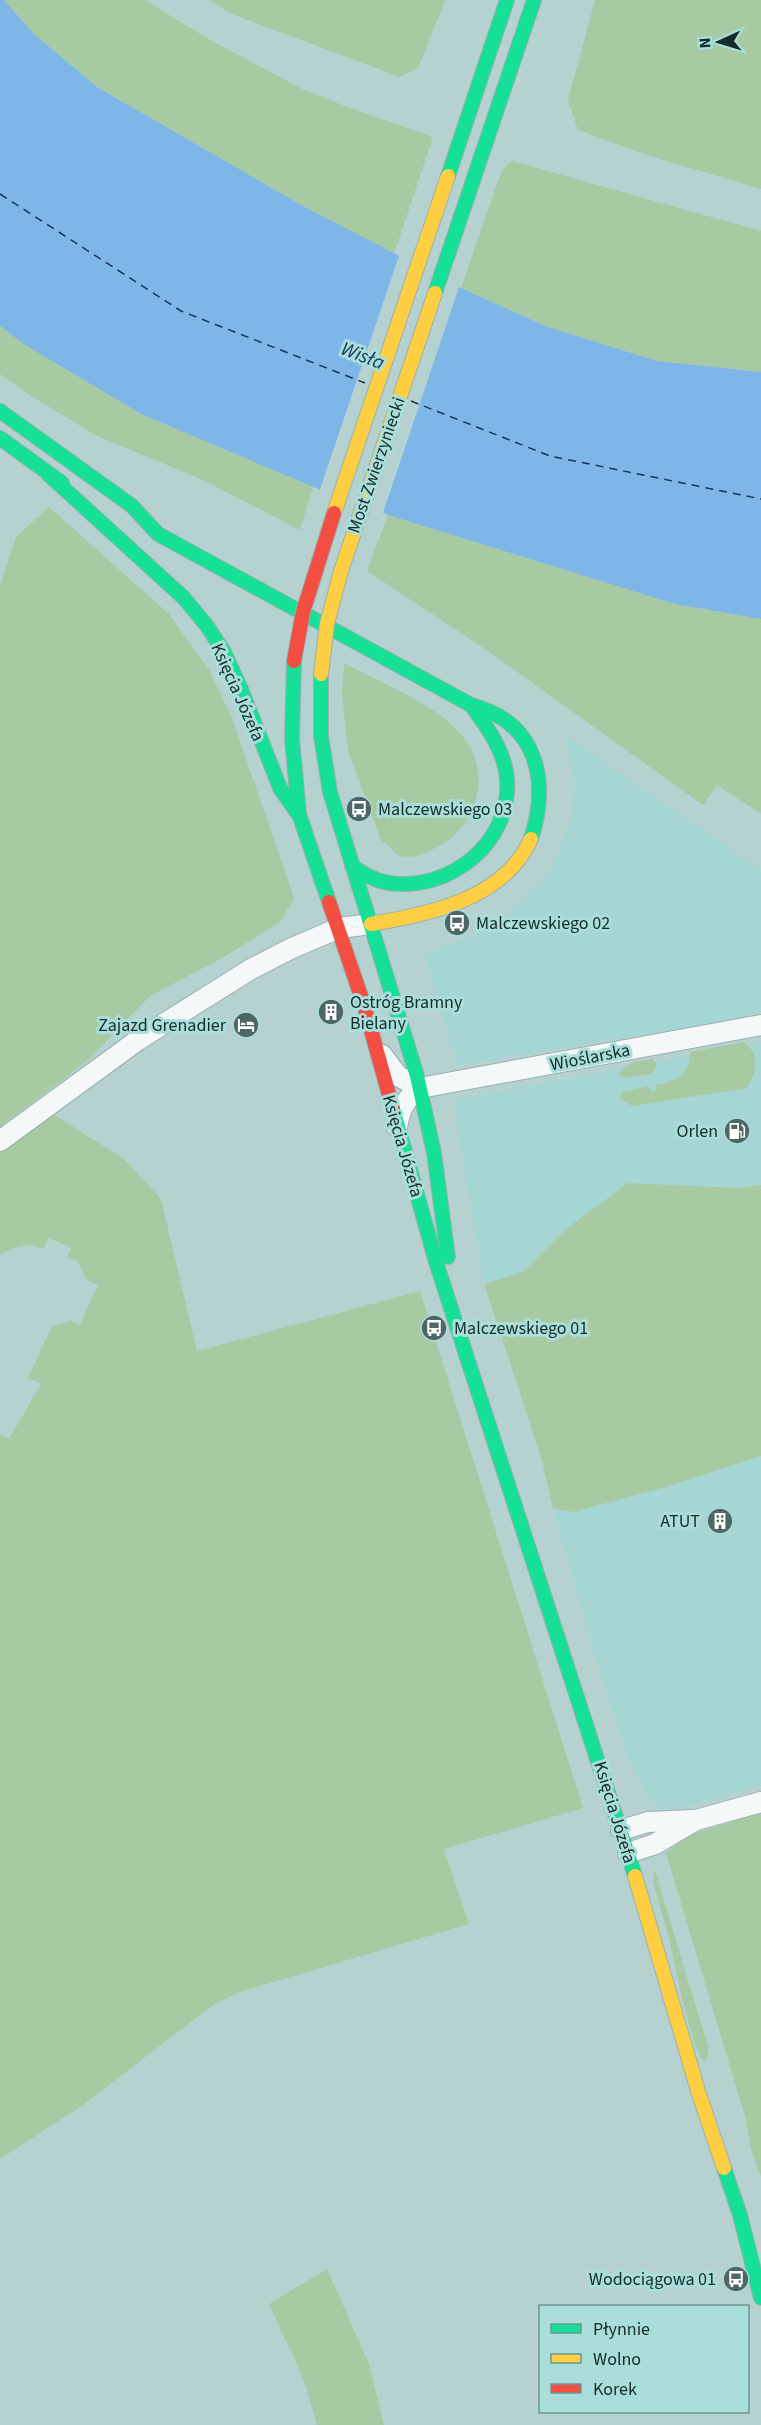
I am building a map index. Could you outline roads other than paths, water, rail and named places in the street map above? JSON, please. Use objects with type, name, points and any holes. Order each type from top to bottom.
[{"type":"main road","name":"Most Zwierzyniecki","points":[[300,817],[292,739],[294,661],[303,612],[315,569],[507,0]]},
{"type":"main road","name":"Most Zwierzyniecki","points":[[352,866],[336,820],[325,773],[319,721],[321,674],[327,624],[340,571],[534,0]]},
{"type":"main road","points":[[0,411],[132,506],[158,534]]},
{"type":"main road","name":"Księcia Józefa","points":[[0,438],[48,474],[115,516]]},
{"type":"main road","name":"Księcia Józefa","points":[[48,474],[184,598],[207,626],[224,652],[241,689],[280,788],[300,817],[339,928],[376,1045],[436,1262],[621,1830],[698,2091],[740,2215],[761,2298]]},
{"type":"main road","points":[[134,526],[158,534],[471,705],[492,711],[503,718],[524,740],[533,756],[538,772],[542,802],[534,833],[527,848],[509,873],[481,891],[407,918],[371,924]]},
{"type":"main road","points":[[352,866],[368,878],[384,884],[424,882],[457,869],[472,859],[493,836],[504,810],[507,780],[505,766],[495,741],[471,705]]},
{"type":"main road","name":"Księcia Józefa","points":[[352,866],[420,1088],[436,1167],[459,1329]]},
{"type":"street","points":[[0,1141],[138,1040],[192,1005],[290,949],[339,928],[371,924]]},
{"type":"street","name":"Wioślarska","points":[[420,1088],[761,1025]]},
{"type":"street","points":[[376,1045],[398,1076],[420,1088]]},
{"type":"street","points":[[397,1127],[404,1104],[410,1094],[420,1088]]},
{"type":"street","points":[[621,1830],[648,1822],[696,1820],[761,1802]]},
{"type":"street","points":[[628,1853],[655,1844],[696,1820]]},
{"type":"water","name":"Wisła","points":[[0,0],[4,0],[34,34],[97,87],[303,206],[461,288],[545,326],[657,361],[761,372],[761,619],[675,604],[388,515],[313,487],[141,414],[25,345],[0,326]]},
{"type":"place","name":"Malczewskiego 03","points":[[359,809]]},
{"type":"place","name":"Malczewskiego 02","points":[[457,923]]},
{"type":"place","name":"Ostróg Bramny Bielany","points":[[331,1012]]},
{"type":"place","name":"Zajazd Grenadier","points":[[246,1025]]},
{"type":"place","name":"Orlen","points":[[737,1131]]},
{"type":"place","name":"Malczewskiego 01","points":[[434,1328]]},
{"type":"place","name":"ATUT","points":[[720,1521]]},
{"type":"place","name":"Wodociągowa 01","points":[[736,2279]]}]
